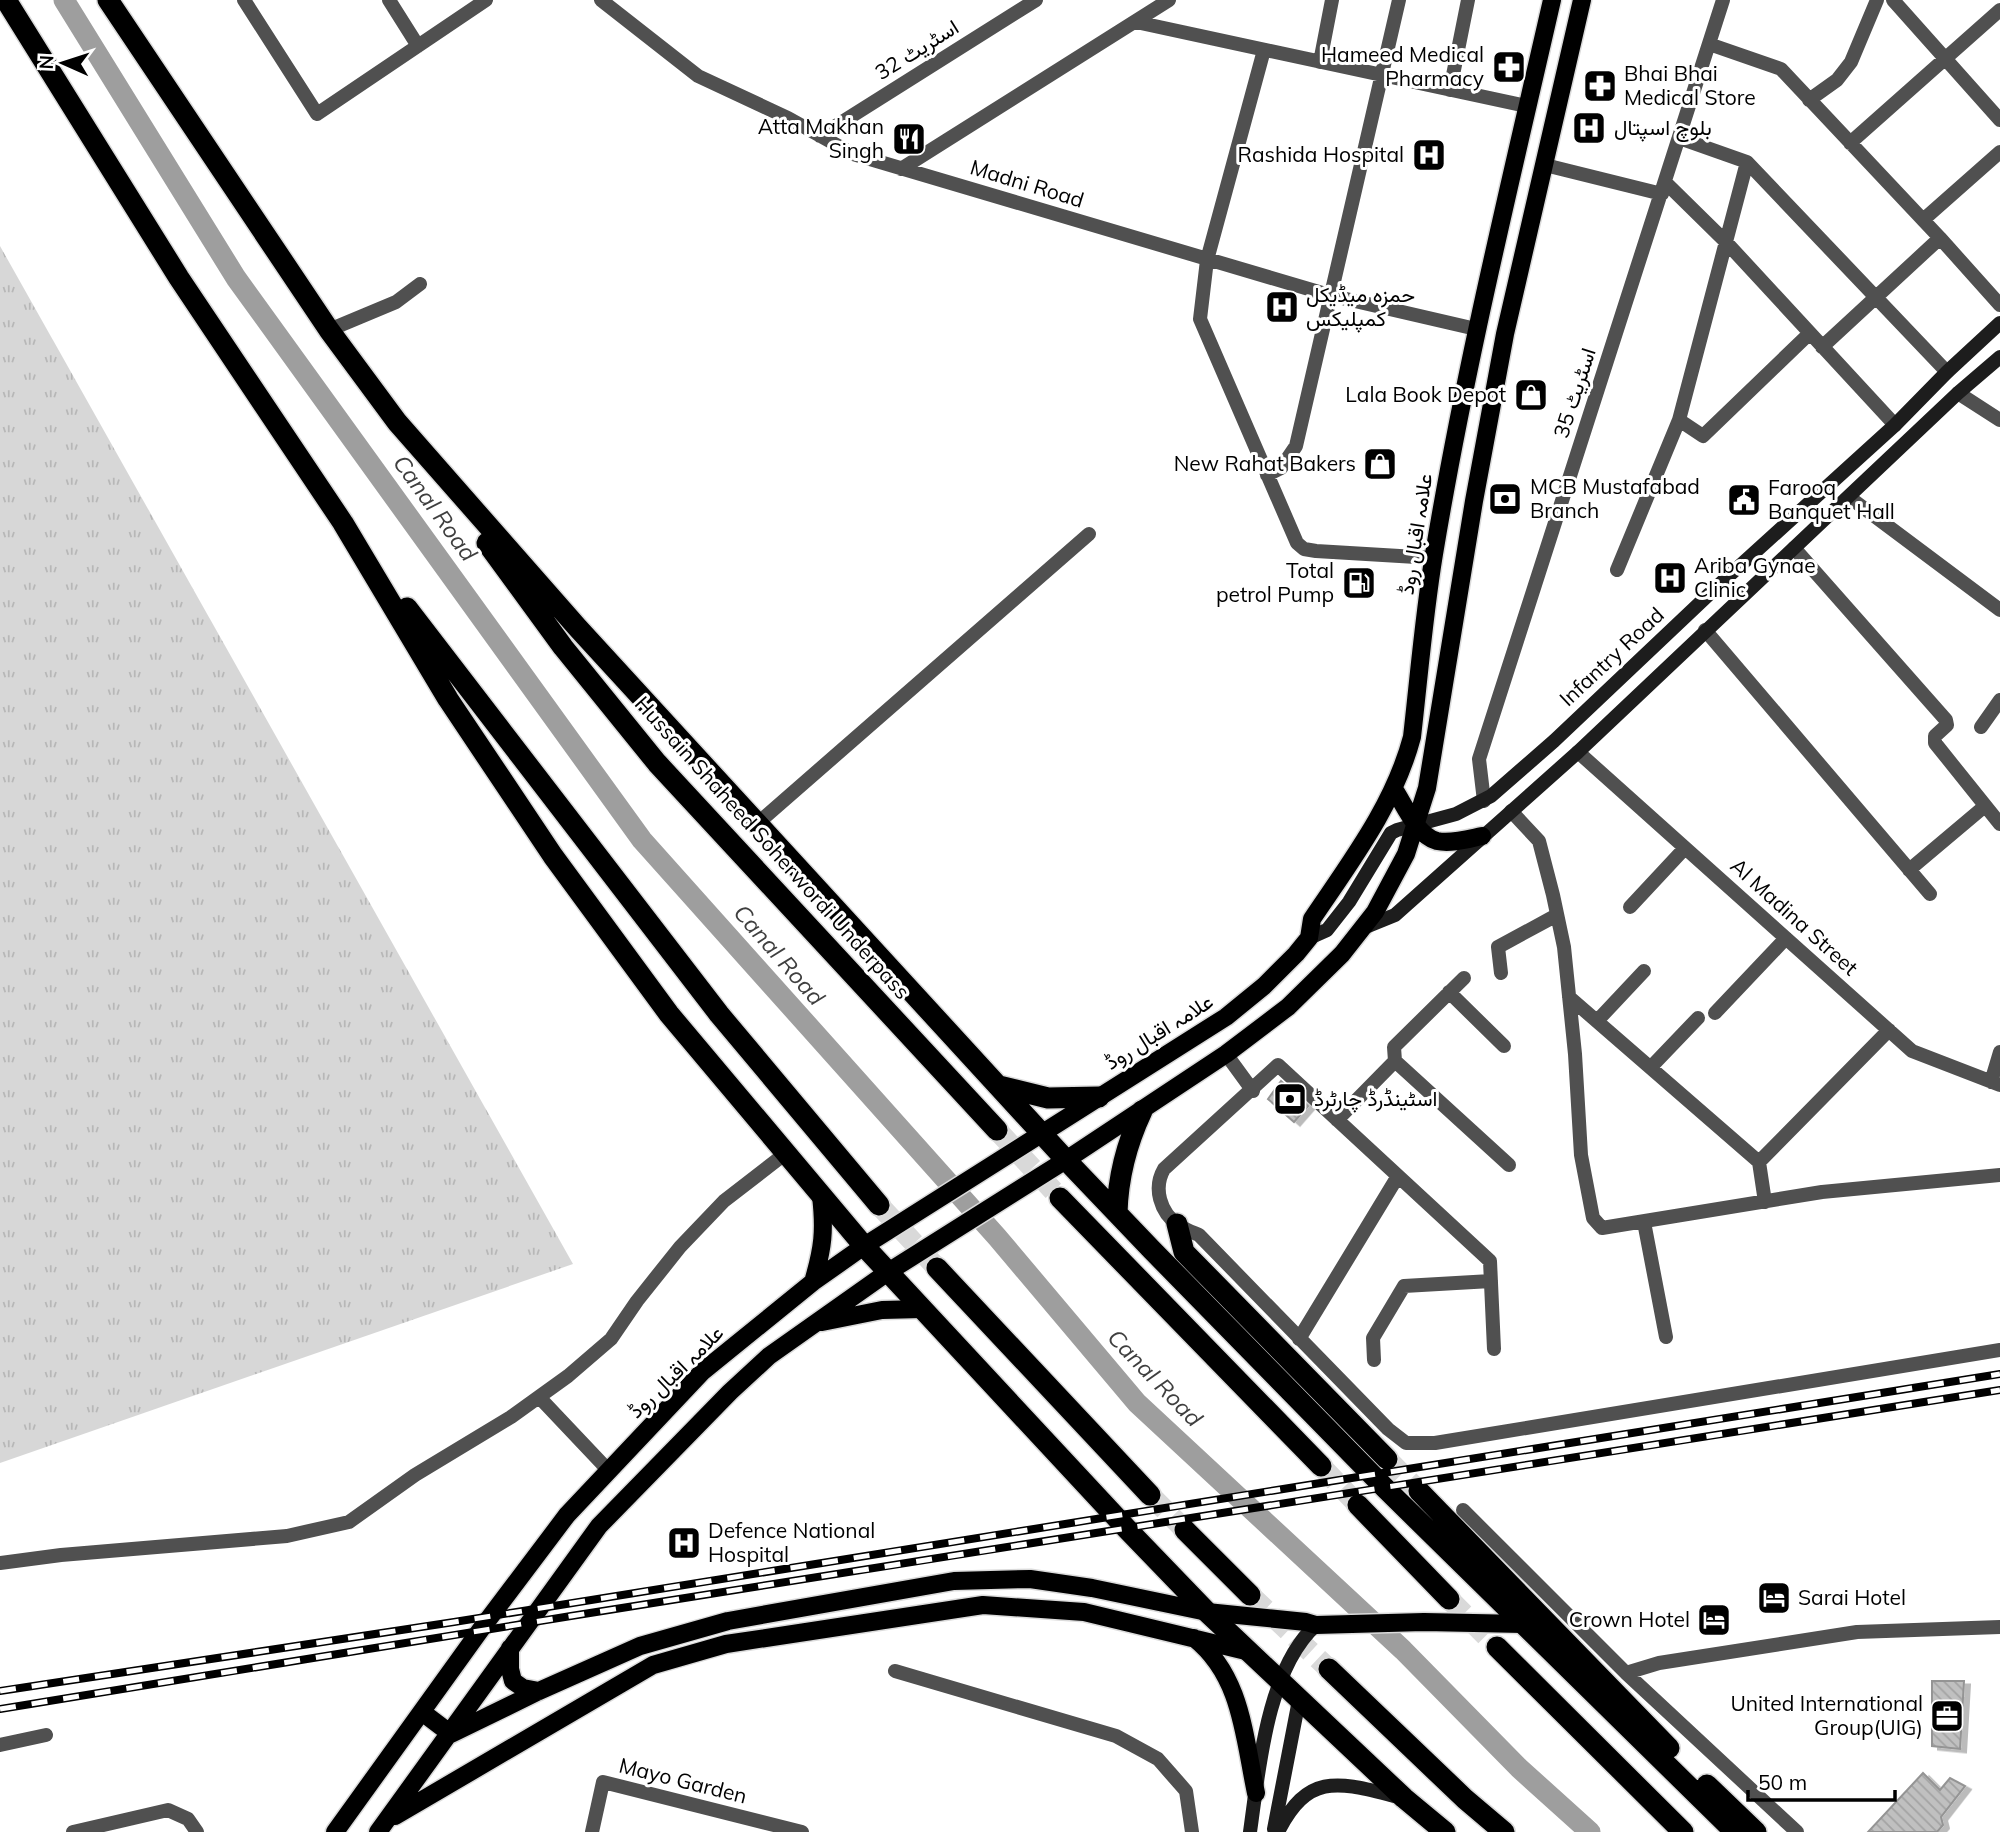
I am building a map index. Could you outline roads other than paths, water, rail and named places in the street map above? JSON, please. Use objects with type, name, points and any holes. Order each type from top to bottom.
[{"type":"highway","points":[[6,0],[179,278],[343,523],[448,699],[553,856],[669,1014],[864,1246],[1207,1612],[1404,1798],[1445,1832]]},
{"type":"highway","points":[[108,0],[329,330],[397,422],[577,627],[1066,1160],[1386,1489],[1735,1832]]},
{"type":"highway","name":"Hussain Shaheed Soherwordi Underpass","points":[[397,422],[564,647],[657,763],[997,1130]]},
{"type":"highway","points":[[343,523],[711,1003],[879,1205]]},
{"type":"highway","points":[[998,1085],[1048,1098],[1099,1097]]},
{"type":"highway","points":[[1117,1213],[1122,1161],[1130,1135],[1142,1111]]},
{"type":"highway","points":[[1060,1198],[1321,1466]]},
{"type":"highway","points":[[1177,1224],[1184,1252],[1387,1460]]},
{"type":"highway","points":[[937,1268],[1150,1495]]},
{"type":"highway","points":[[1419,1491],[1664,1743],[1756,1832]]},
{"type":"highway","points":[[1358,1505],[1449,1599]]},
{"type":"highway","points":[[1185,1530],[1250,1595]]},
{"type":"highway","points":[[1497,1647],[1684,1832]]},
{"type":"highway","points":[[1329,1668],[1465,1799],[1504,1832]]},
{"type":"main road","name":"علامہ اقبال روڈ","points":[[335,1832],[567,1515],[702,1372],[813,1282],[864,1246],[1226,1017],[1264,986],[1309,939],[1312,919],[1394,789],[1412,737],[1433,558],[1444,495],[1476,329],[1552,0]]},
{"type":"main road","points":[[382,1827],[598,1526],[769,1356],[888,1272],[1142,1111],[1226,1054],[1288,1007],[1342,954],[1363,928],[1396,874],[1417,824],[1431,770],[1474,502],[1505,334],[1582,0]]},
{"type":"main road","points":[[1546,24],[1575,29]]},
{"type":"main road","name":"Infantry Road","points":[[1309,939],[1327,930],[1335,921],[1391,833],[1456,814],[1484,801],[1554,741],[1722,582],[1895,425],[2000,323]]},
{"type":"main road","points":[[1363,928],[1395,915],[1578,752],[1958,393],[2000,357]]},
{"type":"main road","points":[[1444,495],[1474,502]]},
{"type":"main road","points":[[1722,582],[1738,601]]},
{"type":"main road","points":[[1394,789],[1424,834],[1438,842],[1482,836]]},
{"type":"main road","points":[[813,1282],[824,1235],[821,1196]]},
{"type":"main road","points":[[812,1324],[882,1310],[922,1309]]},
{"type":"main road","points":[[451,1734],[539,1690],[640,1646],[728,1621],[954,1581],[1030,1579],[1092,1588],[1207,1612],[1318,1625],[1424,1622],[1522,1624]]},
{"type":"main road","points":[[382,1827],[653,1665],[726,1644],[983,1605],[1084,1612],[1250,1652]]},
{"type":"main road","points":[[1251,1832],[1270,1718],[1280,1681],[1294,1651],[1318,1625]]},
{"type":"main road","points":[[1192,1637],[1213,1656],[1230,1681],[1256,1793]]},
{"type":"main road","points":[[510,1648],[513,1681],[523,1688],[539,1690]]},
{"type":"main road","points":[[1275,1832],[1299,1700]]},
{"type":"main road","points":[[422,1712],[451,1734]]},
{"type":"main road","points":[[1275,1832],[1296,1801],[1318,1788],[1360,1788],[1404,1798]]},
{"type":"street","points":[[244,0],[317,114],[486,0]]},
{"type":"street","points":[[389,0],[418,46]]},
{"type":"street","name":"Madni Road","points":[[601,0],[698,76],[788,118],[853,154],[1329,295],[1476,329]]},
{"type":"street","name":"اسٹریٹ 32","points":[[820,136],[1035,0]]},
{"type":"street","points":[[901,169],[1169,0]]},
{"type":"street","points":[[1320,62],[1332,0]]},
{"type":"street","points":[[1267,475],[1281,468],[1296,446],[1399,0]]},
{"type":"street","points":[[1450,90],[1468,0]]},
{"type":"street","name":"اسٹریٹ 35","points":[[1484,801],[1479,759],[1723,0]]},
{"type":"street","points":[[1810,100],[1837,80],[1851,62],[1863,39],[1877,0]]},
{"type":"street","points":[[1893,0],[2000,120]]},
{"type":"street","points":[[1850,143],[2000,10]]},
{"type":"street","points":[[1136,22],[1526,106]]},
{"type":"street","points":[[1709,44],[1780,69],[2000,305]]},
{"type":"street","points":[[1264,50],[1207,260],[1200,319],[1297,543],[1304,549],[1433,558]]},
{"type":"street","points":[[1679,138],[1747,162],[1947,372]]},
{"type":"street","points":[[1923,220],[2000,152]]},
{"type":"street","points":[[1617,570],[1679,420],[1747,162]]},
{"type":"street","points":[[1545,165],[1664,188],[1725,241],[1895,425]]},
{"type":"street","points":[[1822,347],[1940,238]]},
{"type":"street","points":[[329,330],[396,302],[420,284]]},
{"type":"street","points":[[1679,420],[1703,436],[1810,333]]},
{"type":"street","points":[[1958,393],[2000,420]]},
{"type":"street","points":[[1849,497],[2000,610]]},
{"type":"street","points":[[758,823],[1089,534]]},
{"type":"street","points":[[1794,548],[1946,720],[1947,725],[1935,736],[1935,743],[2000,824]]},
{"type":"street","points":[[1705,631],[1930,894]]},
{"type":"street","points":[[1981,727],[2000,700]]},
{"type":"street","name":"Al Madina Street","points":[[1578,752],[1912,1051],[1995,1084]]},
{"type":"street","points":[[1909,870],[1985,806]]},
{"type":"street","points":[[1511,811],[1539,841],[1564,947],[1581,1155],[1593,1218],[1602,1228],[1822,1192],[2000,1175]]},
{"type":"street","points":[[1630,907],[1685,848]]},
{"type":"street","points":[[1501,973],[1498,947],[1557,915]]},
{"type":"street","points":[[1715,1013],[1786,938]]},
{"type":"street","points":[[1597,1021],[1644,971]]},
{"type":"street","points":[[1464,978],[1394,1047],[1395,1061],[1509,1165]]},
{"type":"street","points":[[1449,992],[1504,1046]]},
{"type":"street","points":[[1569,997],[1759,1162],[1765,1202]]},
{"type":"street","points":[[1651,1066],[1698,1018]]},
{"type":"street","points":[[1759,1162],[1889,1030]]},
{"type":"street","points":[[1995,1084],[2000,1052]]},
{"type":"street","points":[[1226,1054],[1253,1091]]},
{"type":"street","points":[[1337,1120],[1395,1061]]},
{"type":"street","points":[[1494,1349],[1490,1261],[1278,1065],[1253,1091],[1164,1169],[1157,1181],[1158,1194],[1164,1207],[1177,1224],[1199,1235],[1388,1429],[1406,1443],[1419,1444],[2000,1350]]},
{"type":"street","points":[[0,1563],[61,1555],[287,1536],[349,1522],[415,1475],[511,1417],[611,1339],[680,1247],[724,1201],[786,1153]]},
{"type":"street","points":[[1300,1339],[1398,1176]]},
{"type":"street","points":[[1644,1222],[1666,1337]]},
{"type":"street","points":[[1374,1360],[1373,1338],[1404,1286],[1491,1281]]},
{"type":"street","points":[[539,1397],[609,1471]]},
{"type":"street","points":[[1463,1510],[1626,1673],[1797,1832]]},
{"type":"street","points":[[1626,1673],[1659,1663],[1857,1632],[2000,1628]]},
{"type":"street","points":[[895,1671],[1116,1736],[1158,1759],[1186,1791],[1192,1832]]},
{"type":"street","points":[[0,1745],[46,1735]]},
{"type":"street","name":"Mayo Garden","points":[[592,1832],[603,1782],[802,1832]]},
{"type":"street","points":[[73,1832],[168,1810],[188,1819],[197,1832]]},
{"type":"waterway","name":"Canal Road","points":[[64,0],[236,278],[642,840],[997,1237],[1137,1403],[1403,1650],[1519,1768],[1590,1832]]},
{"type":"tunnel","points":[[997,1130],[1060,1198]]},
{"type":"tunnel","points":[[879,1205],[937,1268]]},
{"type":"tunnel","points":[[1387,1459],[1419,1491]]},
{"type":"tunnel","points":[[1321,1466],[1358,1505]]},
{"type":"tunnel","points":[[1150,1495],[1185,1530]]},
{"type":"tunnel","points":[[1250,1595],[1329,1669]]},
{"type":"tunnel","points":[[1449,1599],[1497,1647]]},
{"type":"railway","points":[[0,1691],[454,1622],[2000,1374]]},
{"type":"railway","points":[[0,1709],[2000,1390]]},
{"type":"place","name":"Hameed Medical Pharmacy","points":[[1509,67]]},
{"type":"place","name":"Bhai Bhai Medical Store","points":[[1600,86]]},
{"type":"place","name":"بلوچ اسپتال","points":[[1589,128]]},
{"type":"place","name":"Atta Makhan Singh","points":[[909,139]]},
{"type":"place","name":"Rashida Hospital","points":[[1429,155]]},
{"type":"place","name":"حمزہ میڈیکل کمپلیکس","points":[[1282,307]]},
{"type":"place","name":"Lala Book Depot","points":[[1531,395]]},
{"type":"place","name":"New Rahat Bakers","points":[[1380,464]]},
{"type":"place","name":"MCB Mustafabad Branch","points":[[1505,499]]},
{"type":"place","name":"Farooq Banquet Hall","points":[[1744,500]]},
{"type":"place","name":"Ariba Gynae Clinic","points":[[1670,578]]},
{"type":"place","name":"Total petrol Pump","points":[[1359,583]]},
{"type":"place","name":"اسٹینڈرڈ چارٹرڈ","points":[[1290,1099]]},
{"type":"place","name":"Defence National Hospital","points":[[684,1543]]},
{"type":"place","name":"Sarai Hotel","points":[[1774,1598]]},
{"type":"place","name":"Crown Hotel","points":[[1714,1620]]},
{"type":"place","name":"United International Group(UIG)","points":[[1947,1716]]}]
